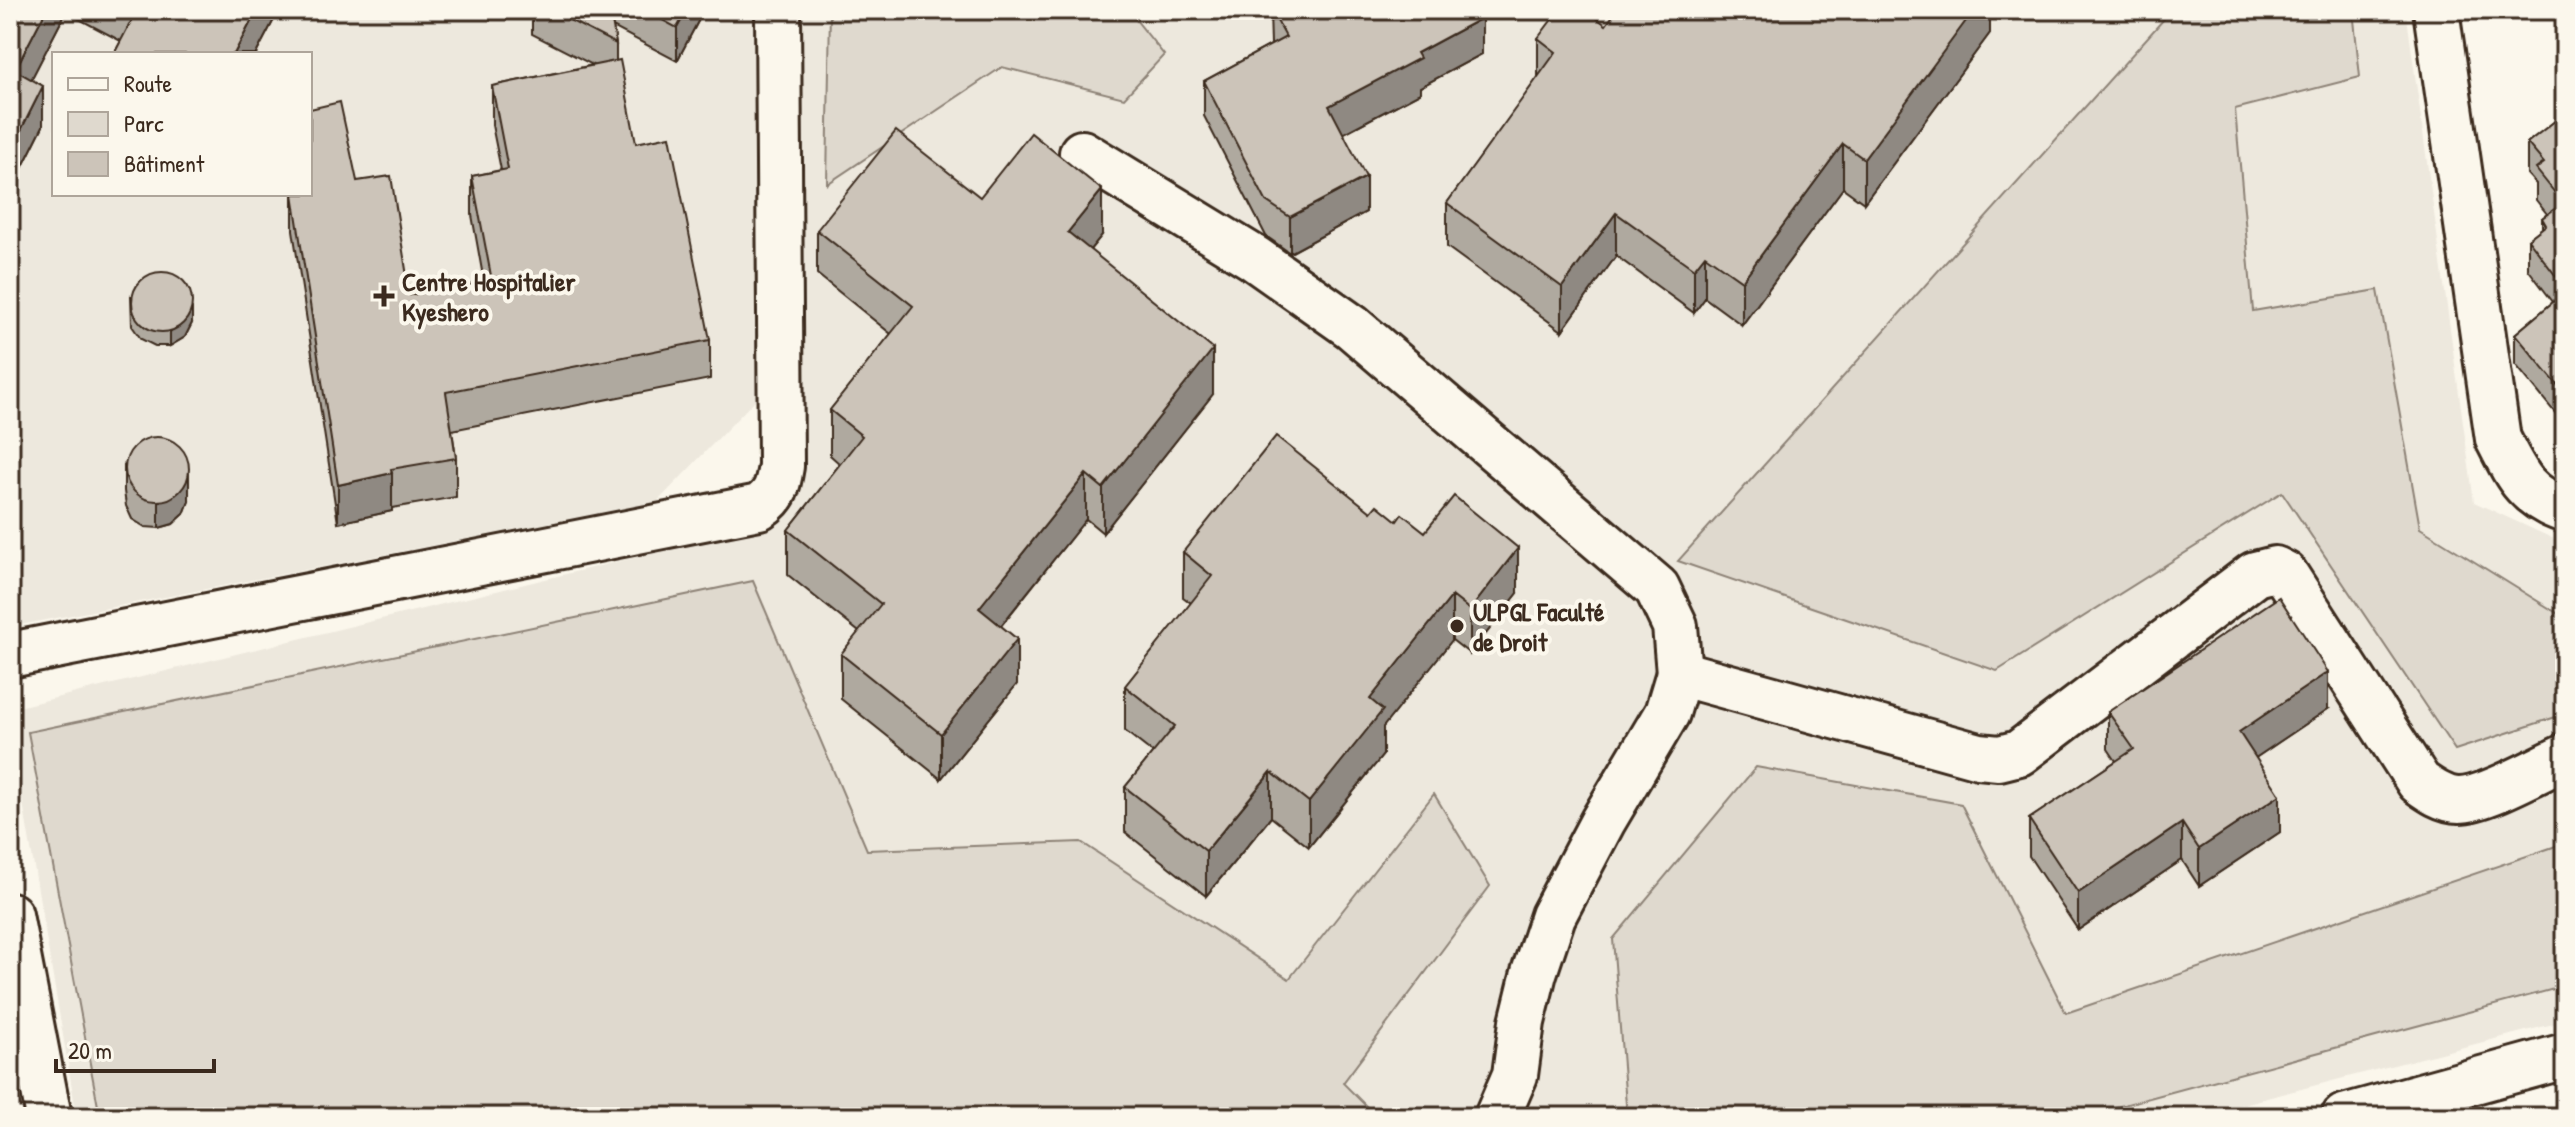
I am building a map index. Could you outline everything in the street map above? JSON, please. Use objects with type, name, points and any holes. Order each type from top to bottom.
[{"type":"street","points":[[10,655],[759,507],[772,499],[779,484],[781,466],[778,10]]},
{"type":"street","points":[[2436,10],[2498,439],[2520,483],[2565,510]]},
{"type":"street","points":[[1082,153],[1254,258],[1352,327],[1657,588],[1675,626],[1679,673],[1667,713],[1603,821],[1553,916],[1522,1022],[1515,1075],[1497,1117]]},
{"type":"street","points":[[1679,673],[1979,756],[1999,758],[2019,753],[2255,574],[2275,569],[2285,574],[2419,782],[2428,788],[2457,800],[2477,797],[2565,757]]},
{"type":"street","points":[[10,915],[49,1117]]},
{"type":"street","points":[[2344,1117],[2565,1056]]},
{"type":"shaded area","name":"Centre Hospitalier Kyeshero","points":[[10,10],[760,10],[757,398],[657,502],[10,627]]},
{"type":"shaded area","name":"ULPGL Faculté de Droit","points":[[801,10],[2406,10],[2474,502],[2565,544],[2565,1021],[2193,1117],[77,1117],[10,727],[10,709],[764,526],[792,492]]},
{"type":"green space","points":[[830,10],[1128,10],[1164,55],[1124,98],[1002,67],[827,184]]},
{"type":"green space","points":[[2172,10],[2353,10],[2360,77],[2235,109],[2253,311],[2378,290],[2420,528],[2565,618],[2565,714],[2455,750],[2282,492],[1997,671],[1678,561]]},
{"type":"green space","points":[[753,581],[867,850],[1081,842],[1289,979],[1434,794],[1490,886],[1343,1083],[1377,1117],[100,1117],[28,732]]},
{"type":"green space","points":[[1756,767],[1961,804],[2066,1013],[2565,843],[2565,986],[2079,1117],[1627,1117],[1613,939]]},
{"type":"building","points":[[10,10],[46,10],[15,70],[43,86],[10,152]]},
{"type":"building","points":[[137,10],[257,10],[235,52],[115,52]]},
{"type":"building","points":[[550,10],[610,10],[616,44]]},
{"type":"building","points":[[644,10],[687,10],[677,28]]},
{"type":"building","points":[[1271,10],[1478,10],[1482,18],[1417,53],[1420,58],[1329,106],[1366,177],[1290,217],[1266,201],[1204,81],[1286,37]]},
{"type":"building","points":[[1559,10],[1586,10],[1606,25],[1617,10],[1974,10],[1864,159],[1843,144],[1742,281],[1705,255],[1694,269],[1616,213],[1562,287],[1447,203],[1556,52],[1538,38]]},
{"type":"building","points":[[620,60],[636,143],[670,136],[710,340],[446,392],[456,458],[391,469],[392,473],[338,485],[293,196],[312,196],[312,109],[340,102],[357,181],[391,176],[410,295],[492,281],[472,176],[508,169],[492,86]]},
{"type":"building","points":[[2565,113],[2565,288],[2528,239],[2546,225],[2542,218],[2563,203],[2536,169],[2544,163],[2527,143]]},
{"type":"building","points":[[896,131],[980,197],[1031,133],[1102,190],[1068,232],[1213,349],[1103,488],[1086,474],[979,608],[1017,639],[941,734],[841,654],[881,604],[788,530],[862,436],[830,410],[913,306],[817,230]]},
{"type":"building","points":[[162,272],[174,274],[183,281],[190,290],[190,314],[183,323],[174,330],[162,332],[150,330],[141,323],[134,314],[132,302],[134,290],[141,281],[150,274]]},
{"type":"building","points":[[2565,292],[2565,394],[2515,334]]},
{"type":"building","points":[[1276,436],[1371,512],[1377,505],[1397,521],[1402,514],[1425,532],[1454,496],[1518,548],[1470,610],[1452,596],[1370,699],[1383,710],[1309,802],[1271,772],[1206,851],[1125,787],[1175,726],[1125,686],[1212,576],[1183,552]]},
{"type":"building","points":[[151,437],[163,437],[180,446],[187,457],[187,481],[180,492],[163,501],[151,501],[139,496],[130,487],[125,475],[125,463],[130,451],[139,442]]},
{"type":"building","points":[[2279,597],[2328,672],[2239,732],[2280,795],[2199,849],[2182,823],[2078,893],[2029,819],[2134,749],[2108,712]]},
{"type":"building","points":[[2541,1111],[2541,1117],[2499,1117]]},
{"type":"place","name":"Centre Hospitalier Kyeshero","points":[[384,296]]},
{"type":"place","name":"ULPGL Faculté de Droit","points":[[1457,626]]}]
